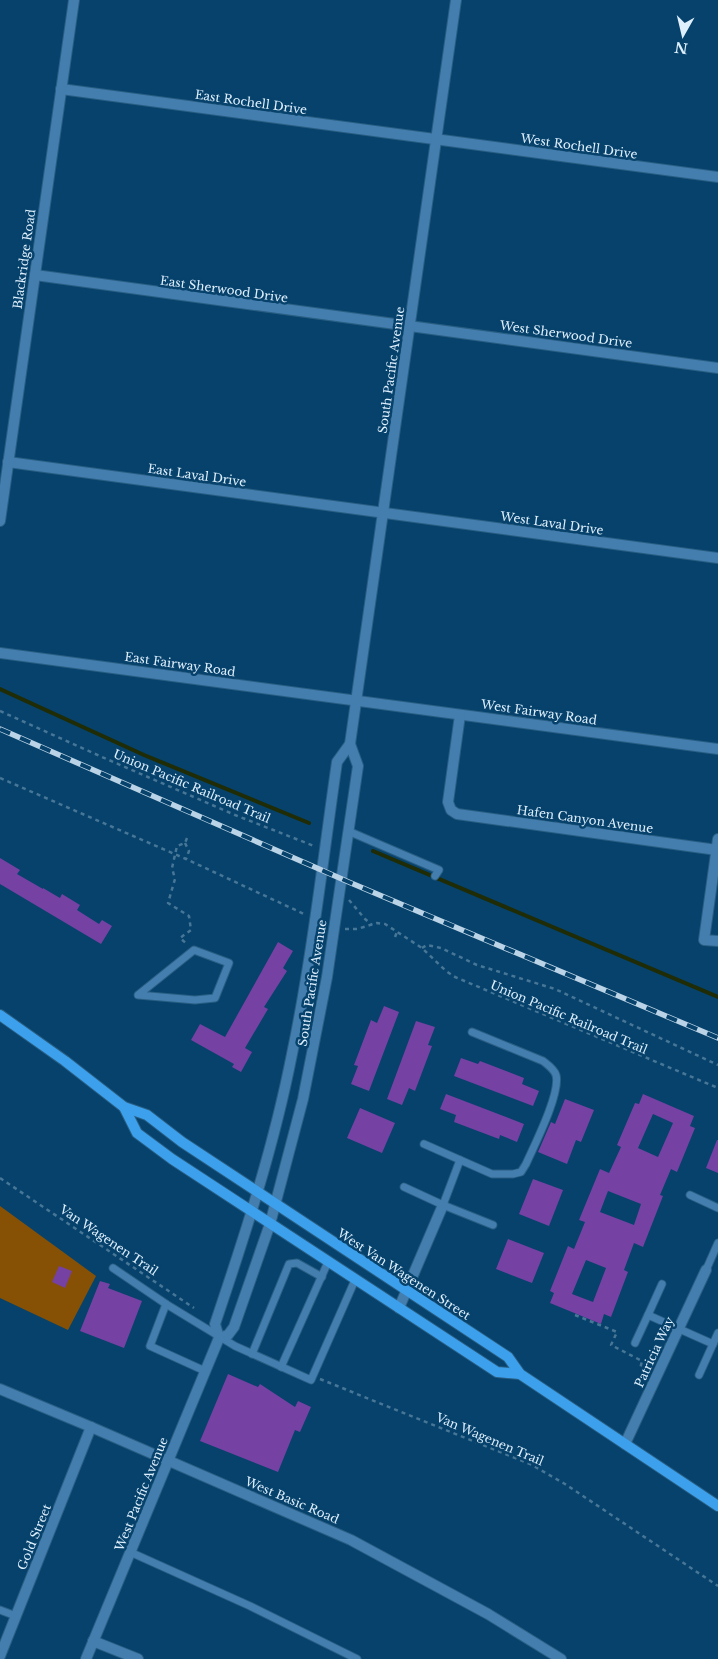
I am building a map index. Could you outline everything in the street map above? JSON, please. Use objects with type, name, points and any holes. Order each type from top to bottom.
[{"type":"main road","points":[[0,1015],[66,1060],[124,1107]]},
{"type":"main road","name":"West Van Wagenen Street","points":[[124,1107],[147,1115],[182,1142],[508,1357],[520,1374],[718,1506]]},
{"type":"main road","name":"West Van Wagenen Street","points":[[124,1107],[137,1134],[172,1159],[497,1372],[520,1374]]},
{"type":"street","name":"Blackridge Road","points":[[0,521],[74,0]]},
{"type":"street","name":"South Pacific Avenue","points":[[252,1212],[277,1123],[292,1056],[315,918],[337,762],[350,744],[456,0]]},
{"type":"street","name":"East Rochell Drive","points":[[61,89],[437,139]]},
{"type":"street","name":"West Rochell Drive","points":[[437,139],[718,177]]},
{"type":"street","name":"East Sherwood Drive","points":[[35,275],[410,326]]},
{"type":"street","name":"West Sherwood Drive","points":[[410,326],[718,368]]},
{"type":"street","name":"East Laval Drive","points":[[8,462],[383,513]]},
{"type":"street","name":"West Laval Drive","points":[[383,513],[718,558]]},
{"type":"street","name":"East Fairway Road","points":[[0,653],[356,701]]},
{"type":"street","name":"West Fairway Road","points":[[356,701],[718,749]]},
{"type":"street","name":"Hafen Canyon Avenue","points":[[460,714],[448,796],[451,810],[457,814],[717,844]]},
{"type":"street","name":"South Pacific Avenue","points":[[266,1221],[310,1067],[327,977],[358,766],[350,744]]},
{"type":"street","points":[[717,844],[704,940],[718,942]]},
{"type":"street","points":[[399,1308],[443,1205]]},
{"type":"street","name":"West Pacific Avenue","points":[[86,1659],[218,1338],[215,1324],[252,1212]]},
{"type":"street","name":"West Pacific Avenue","points":[[218,1338],[228,1335],[234,1327],[266,1221]]},
{"type":"street","name":"Patricia Way","points":[[625,1444],[706,1270]]},
{"type":"street","name":"West Basic Road","points":[[0,1389],[352,1540],[488,1614],[562,1659]]},
{"type":"street","name":"Gold Street","points":[[0,1656],[91,1427]]},
{"type":"street","points":[[94,1641],[138,1659]]},
{"type":"lane","points":[[348,831],[439,870],[436,876]]},
{"type":"lane","points":[[194,950],[229,963],[215,998],[195,1000],[138,995],[173,967],[194,950]]},
{"type":"lane","points":[[424,1144],[492,1174],[503,1175],[521,1172],[526,1164],[548,1112],[556,1084],[556,1074],[543,1060],[472,1032]]},
{"type":"lane","points":[[443,1205],[460,1160]]},
{"type":"lane","points":[[404,1187],[493,1225]]},
{"type":"lane","points":[[690,1196],[718,1208]]},
{"type":"lane","points":[[706,1270],[718,1243]]},
{"type":"lane","points":[[252,1354],[289,1264],[297,1262],[322,1277]]},
{"type":"lane","points":[[281,1367],[328,1262]]},
{"type":"lane","points":[[113,1268],[218,1338],[312,1379],[355,1280]]},
{"type":"lane","points":[[635,1343],[662,1284]]},
{"type":"lane","points":[[166,1304],[150,1346],[204,1371]]},
{"type":"lane","points":[[648,1315],[713,1344]]},
{"type":"lane","points":[[699,1375],[718,1333]]},
{"type":"lane","points":[[130,1552],[250,1606],[357,1659]]},
{"type":"lane","points":[[0,1610],[16,1616]]},
{"type":"path","name":"Union Pacific Railroad Trail","points":[[0,711],[102,758],[234,815],[314,845],[313,851]]},
{"type":"path","points":[[0,778],[186,859],[315,918]]},
{"type":"path","points":[[187,838],[185,843],[177,846],[174,854],[172,868],[175,879],[168,904],[189,916],[191,930],[180,938],[194,950]]},
{"type":"path","points":[[185,843],[189,851],[186,859]]},
{"type":"path","points":[[349,899],[365,920],[372,925]]},
{"type":"path","name":"Union Pacific Railroad Trail","points":[[335,926],[352,930],[381,922],[422,948],[446,971],[464,982],[718,1088]]},
{"type":"path","points":[[395,937],[397,932]]},
{"type":"path","name":"Union Pacific Railroad Trail","points":[[422,948],[427,945],[441,948],[477,965],[555,988],[718,1065]]},
{"type":"path","name":"Van Wagenen Trail","points":[[0,1178],[200,1312]]},
{"type":"path","points":[[575,1314],[617,1332],[611,1346],[642,1361],[640,1369],[643,1369],[646,1364],[649,1365]]},
{"type":"path","name":"Van Wagenen Trail","points":[[312,1379],[532,1465],[565,1484],[718,1586]]},
{"type":"shaded area","points":[[0,1206],[96,1276],[68,1330],[0,1298]]},
{"type":"building","points":[[0,858],[20,870],[17,874],[60,898],[62,894],[80,905],[77,910],[99,924],[102,920],[112,926],[101,944],[0,884]]},
{"type":"building","points":[[278,942],[293,951],[283,968],[287,971],[264,1007],[268,1009],[245,1048],[252,1052],[241,1072],[232,1067],[234,1064],[191,1040],[200,1024],[225,1037]]},
{"type":"building","points":[[384,1006],[399,1012],[369,1091],[351,1084],[358,1066],[354,1065],[371,1020],[377,1023]]},
{"type":"building","points":[[416,1021],[435,1027],[428,1045],[432,1046],[415,1091],[409,1088],[402,1105],[387,1099]]},
{"type":"building","points":[[461,1058],[478,1064],[480,1061],[524,1078],[522,1084],[539,1091],[533,1106],[454,1076]]},
{"type":"building","points":[[446,1094],[524,1124],[517,1142],[500,1135],[499,1139],[454,1122],[456,1115],[440,1109]]},
{"type":"building","points":[[643,1094],[694,1116],[690,1126],[695,1128],[677,1172],[671,1169],[660,1195],[663,1196],[643,1247],[634,1243],[624,1270],[628,1272],[611,1317],[604,1314],[601,1324],[550,1303],[554,1293],[550,1291],[568,1246],[574,1249],[585,1222],[579,1220],[600,1169],[609,1173],[621,1147],[617,1145],[635,1103],[639,1104]],"holes":[[[653,1114],[673,1123],[658,1157],[638,1148]],[[608,1191],[641,1204],[634,1225],[600,1212]],[[586,1260],[606,1268],[593,1302],[572,1294]]]},
{"type":"building","points":[[565,1099],[594,1110],[581,1142],[576,1140],[567,1164],[538,1152],[551,1122],[555,1124]]},
{"type":"building","points":[[360,1108],[395,1123],[382,1153],[347,1138]]},
{"type":"building","points":[[718,1140],[718,1173],[706,1168]]},
{"type":"building","points":[[533,1179],[563,1190],[549,1226],[519,1214]]},
{"type":"building","points":[[508,1239],[544,1253],[532,1283],[496,1269]]},
{"type":"building","points":[[59,1266],[72,1271],[65,1288],[52,1282]]},
{"type":"building","points":[[100,1281],[110,1284],[108,1288],[142,1301],[124,1348],[80,1331]]},
{"type":"building","points":[[228,1374],[258,1387],[260,1384],[295,1407],[298,1401],[311,1407],[300,1432],[295,1430],[278,1472],[200,1441]]},
{"type":"waterway","points":[[0,689],[144,755],[309,823]]},
{"type":"waterway","points":[[373,851],[718,997]]},
{"type":"railway","points":[[0,729],[351,883],[718,1038]]}]
